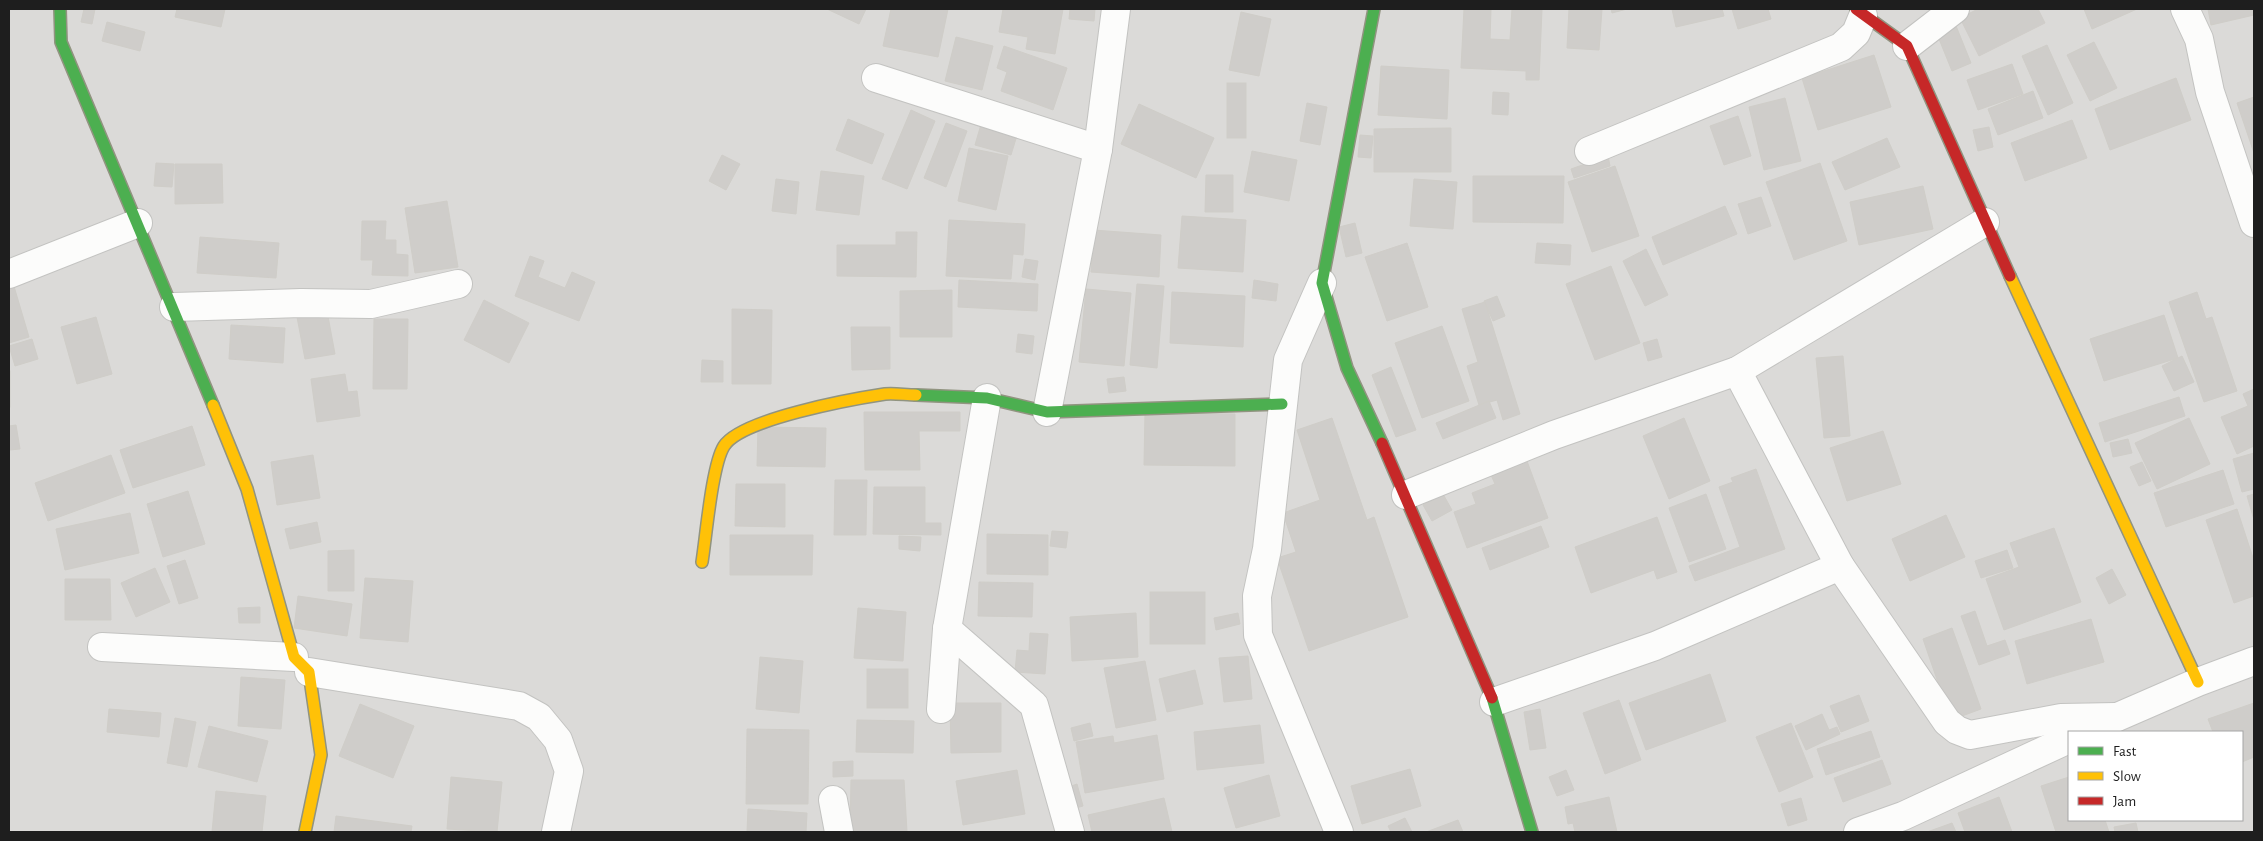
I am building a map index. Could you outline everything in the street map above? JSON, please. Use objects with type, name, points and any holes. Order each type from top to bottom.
[{"type":"street","points":[[60,9],[61,42],[174,307],[247,489],[301,664],[321,755],[305,832]]},
{"type":"street","points":[[1047,412],[1098,149],[1116,9]]},
{"type":"street","points":[[1339,832],[1258,635],[1257,596],[1267,549],[1288,360],[1322,283],[1374,9]]},
{"type":"street","points":[[1907,46],[1955,9]]},
{"type":"street","points":[[2185,9],[2199,39],[2210,92],[2254,222]]},
{"type":"street","points":[[1589,151],[1841,47],[1856,33],[1860,13],[1907,46],[1985,222],[2198,682]]},
{"type":"street","points":[[876,78],[1098,149]]},
{"type":"street","points":[[1406,495],[1554,435],[1737,371],[1985,222]]},
{"type":"street","points":[[9,274],[138,223]]},
{"type":"street","points":[[1322,283],[1347,368],[1406,495],[1494,702],[1532,832]]},
{"type":"street","points":[[174,307],[301,303],[371,304],[458,284]]},
{"type":"street","points":[[1737,371],[1840,566],[1947,722],[1957,730],[1970,735],[2061,718],[2116,717]]},
{"type":"street","points":[[702,562],[715,475],[724,446],[742,430],[770,419],[887,394],[988,398],[1047,412],[1282,404]]},
{"type":"street","points":[[941,709],[947,629],[988,398]]},
{"type":"street","points":[[1494,702],[1655,646],[1840,566]]},
{"type":"street","points":[[947,629],[1034,705],[1070,832]]},
{"type":"street","points":[[102,647],[301,664],[519,706],[539,717],[558,740],[569,771],[556,832]]},
{"type":"street","points":[[2086,731],[2198,682],[2254,661]]},
{"type":"street","points":[[1858,832],[1903,816],[2068,739]]},
{"type":"street","points":[[833,800],[839,832]]},
{"type":"shaded area","points":[[9,9],[2254,9],[2254,832],[9,832]]},
{"type":"building","points":[[84,9],[95,9],[92,24],[81,22]]},
{"type":"building","points":[[177,9],[225,9],[221,27],[175,17]]},
{"type":"building","points":[[827,9],[866,9],[859,24]]},
{"type":"building","points":[[891,9],[948,9],[938,57],[883,46]]},
{"type":"building","points":[[1003,9],[1063,9],[1055,54],[1026,49],[1028,37],[999,32]]},
{"type":"building","points":[[1070,9],[1095,9],[1094,21],[1069,19]]},
{"type":"building","points":[[1464,9],[1491,9],[1490,39],[1510,40],[1512,9],[1542,9],[1539,80],[1526,80],[1526,71],[1461,68]]},
{"type":"building","points":[[1569,9],[1602,9],[1599,50],[1567,48]]},
{"type":"building","points":[[1611,9],[1627,9],[1612,13]]},
{"type":"building","points":[[1672,9],[1722,9],[1724,16],[1676,27]]},
{"type":"building","points":[[1732,9],[1768,9],[1771,19],[1738,29]]},
{"type":"building","points":[[1978,9],[2038,9],[2045,23],[1979,56],[1960,18]]},
{"type":"building","points":[[2084,9],[2137,9],[2092,29]]},
{"type":"building","points":[[2208,9],[2254,9],[2254,15],[2211,25]]},
{"type":"building","points":[[1241,12],[1271,19],[1259,76],[1229,70]]},
{"type":"building","points":[[1954,21],[1971,63],[1952,71],[1935,29]]},
{"type":"building","points":[[107,22],[145,32],[140,51],[102,41]]},
{"type":"building","points":[[956,37],[993,46],[982,90],[945,81]]},
{"type":"building","points":[[2094,42],[2117,88],[2090,101],[2067,55]]},
{"type":"building","points":[[2047,45],[2073,103],[2048,115],[2022,56]]},
{"type":"building","points":[[1004,46],[1067,68],[1053,110],[1001,91],[1007,72],[997,68]]},
{"type":"building","points":[[1874,55],[1891,107],[1818,130],[1802,78]]},
{"type":"building","points":[[2012,64],[2023,94],[1978,110],[1967,80]]},
{"type":"building","points":[[1381,66],[1449,70],[1447,119],[1378,115]]},
{"type":"building","points":[[2176,78],[2191,120],[2110,150],[2095,109]]},
{"type":"building","points":[[1227,83],[1246,83],[1246,138],[1227,138]]},
{"type":"building","points":[[2033,91],[2043,118],[1998,135],[1988,109]]},
{"type":"building","points":[[1493,92],[1509,93],[1508,115],[1492,114]]},
{"type":"building","points":[[2254,97],[2254,153],[2237,103]]},
{"type":"building","points":[[1785,98],[1801,161],[1764,170],[1749,107]]},
{"type":"building","points":[[1307,103],[1327,107],[1320,145],[1300,141]]},
{"type":"building","points":[[1139,104],[1214,138],[1196,178],[1121,144]]},
{"type":"building","points":[[911,110],[935,121],[907,189],[882,179]]},
{"type":"building","points":[[1738,116],[1751,156],[1724,165],[1710,126]]},
{"type":"building","points":[[848,119],[884,134],[872,164],[836,150]]},
{"type":"building","points":[[2072,120],[2087,158],[2025,181],[2011,143]]},
{"type":"building","points":[[982,121],[1018,132],[1011,155],[975,145]]},
{"type":"building","points":[[946,123],[967,131],[946,187],[924,178]]},
{"type":"building","points":[[1989,127],[1993,147],[1978,151],[1973,130]]},
{"type":"building","points":[[1451,128],[1451,172],[1374,172],[1374,129]]},
{"type":"building","points":[[1360,135],[1373,136],[1371,158],[1358,157]]},
{"type":"building","points":[[1887,138],[1900,167],[1845,190],[1832,162]]},
{"type":"building","points":[[969,148],[1008,156],[996,210],[958,201]]},
{"type":"building","points":[[1252,151],[1297,160],[1289,201],[1244,192]]},
{"type":"building","points":[[722,155],[740,164],[726,190],[709,181]]},
{"type":"building","points":[[1608,156],[1610,166],[1574,178],[1571,169]]},
{"type":"building","points":[[156,163],[174,164],[172,187],[154,186]]},
{"type":"building","points":[[1820,163],[1847,241],[1794,260],[1766,182]]},
{"type":"building","points":[[175,164],[222,164],[223,203],[175,204]]},
{"type":"building","points":[[1615,166],[1639,236],[1592,252],[1568,182]]},
{"type":"building","points":[[821,171],[864,176],[859,215],[816,210]]},
{"type":"building","points":[[1206,175],[1233,175],[1233,212],[1205,212]]},
{"type":"building","points":[[1473,176],[1564,176],[1563,223],[1473,222]]},
{"type":"building","points":[[776,179],[799,182],[796,214],[772,211]]},
{"type":"building","points":[[1414,179],[1457,182],[1453,229],[1410,226]]},
{"type":"building","points":[[1923,186],[1933,229],[1859,245],[1850,202]]},
{"type":"building","points":[[1761,197],[1771,226],[1748,234],[1738,204]]},
{"type":"building","points":[[447,201],[458,267],[415,273],[405,208]]},
{"type":"building","points":[[1725,206],[1737,234],[1663,265],[1652,237]]},
{"type":"building","points":[[1182,216],[1246,220],[1243,272],[1178,268]]},
{"type":"building","points":[[949,220],[1025,224],[1023,255],[1013,254],[1011,279],[946,276]]},
{"type":"building","points":[[362,221],[386,221],[385,240],[396,240],[396,254],[408,255],[408,276],[372,275],[373,260],[361,260]]},
{"type":"building","points":[[1355,223],[1362,253],[1346,257],[1339,227]]},
{"type":"building","points":[[1093,230],[1161,235],[1159,277],[1091,272]]},
{"type":"building","points":[[896,232],[917,232],[916,277],[837,276],[837,245],[896,245]]},
{"type":"building","points":[[200,237],[279,243],[276,278],[197,273]]},
{"type":"building","points":[[1407,243],[1428,307],[1387,321],[1365,257]]},
{"type":"building","points":[[1537,243],[1571,245],[1570,265],[1535,263]]},
{"type":"building","points":[[1646,249],[1668,295],[1645,306],[1623,261]]},
{"type":"building","points":[[530,256],[544,261],[538,277],[565,288],[572,272],[595,282],[579,321],[515,296]]},
{"type":"building","points":[[1025,259],[1038,261],[1035,280],[1022,277]]},
{"type":"building","points":[[1611,266],[1640,343],[1595,360],[1566,284]]},
{"type":"building","points":[[959,280],[1038,284],[1037,311],[958,307]]},
{"type":"building","points":[[1254,280],[1278,284],[1276,301],[1252,298]]},
{"type":"building","points":[[13,283],[29,337],[9,343],[9,285]]},
{"type":"building","points":[[1137,284],[1164,286],[1157,368],[1130,365]]},
{"type":"building","points":[[1086,289],[1131,293],[1124,366],[1079,362]]},
{"type":"building","points":[[952,290],[952,337],[900,337],[900,291]]},
{"type":"building","points":[[1172,292],[1245,296],[1243,347],[1170,343]]},
{"type":"building","points":[[2197,292],[2206,319],[2212,317],[2237,391],[2204,402],[2169,302]]},
{"type":"building","points":[[1497,296],[1505,316],[1493,321],[1484,301]]},
{"type":"building","points":[[484,300],[529,323],[509,363],[464,340]]},
{"type":"building","points":[[1485,302],[1520,414],[1503,420],[1497,400],[1479,405],[1467,366],[1478,362],[1462,309]]},
{"type":"building","points":[[732,309],[772,310],[771,384],[732,384]]},
{"type":"building","points":[[327,311],[335,354],[305,359],[297,317]]},
{"type":"building","points":[[2164,315],[2178,358],[2104,381],[2090,339]]},
{"type":"building","points":[[96,317],[112,374],[77,384],[61,327]]},
{"type":"building","points":[[374,319],[408,319],[407,389],[373,389]]},
{"type":"building","points":[[231,325],[285,328],[283,363],[229,359]]},
{"type":"building","points":[[1442,326],[1469,401],[1422,418],[1395,343]]},
{"type":"building","points":[[851,327],[890,327],[890,369],[852,370]]},
{"type":"building","points":[[1018,334],[1034,336],[1032,354],[1016,352]]},
{"type":"building","points":[[32,339],[38,359],[15,366],[9,346]]},
{"type":"building","points":[[1657,339],[1662,357],[1648,361],[1643,343]]},
{"type":"building","points":[[1843,356],[1850,436],[1824,438],[1816,358]]},
{"type":"building","points":[[2182,356],[2194,382],[2174,391],[2162,366]]},
{"type":"building","points":[[702,360],[723,361],[723,382],[701,382]]},
{"type":"building","points":[[1391,367],[1416,430],[1396,437],[1372,375]]},
{"type":"building","points":[[10,371],[10,407],[9,407]]},
{"type":"building","points":[[345,374],[348,392],[357,391],[360,416],[317,422],[311,379]]},
{"type":"building","points":[[1124,377],[1126,391],[1109,393],[1107,379]]},
{"type":"building","points":[[2254,389],[2254,446],[2237,454],[2221,417],[2248,406],[2243,394]]},
{"type":"building","points":[[2179,397],[2185,416],[2105,442],[2099,423]]},
{"type":"building","points":[[1489,401],[1496,418],[1443,439],[1436,423]]},
{"type":"building","points":[[864,412],[960,412],[960,431],[919,431],[920,470],[865,470]]},
{"type":"building","points":[[1145,413],[1235,414],[1235,466],[1144,465]]},
{"type":"building","points":[[1332,418],[1367,520],[1374,517],[1408,617],[1309,651],[1277,558],[1296,552],[1283,513],[1320,500],[1297,430]]},
{"type":"building","points":[[1684,418],[1710,481],[1669,499],[1643,436]]},
{"type":"building","points":[[2189,418],[2210,464],[2157,489],[2135,443]]},
{"type":"building","points":[[16,425],[20,449],[9,450],[9,426]]},
{"type":"building","points":[[192,426],[205,465],[133,488],[120,450]]},
{"type":"building","points":[[758,427],[826,428],[825,467],[757,466]]},
{"type":"building","points":[[1883,431],[1901,484],[1847,501],[1830,448]]},
{"type":"building","points":[[2128,439],[2132,453],[2113,457],[2110,443]]},
{"type":"building","points":[[2254,453],[2254,489],[2242,492],[2233,459]]},
{"type":"building","points":[[111,455],[125,493],[48,521],[35,483]]},
{"type":"building","points":[[313,455],[320,498],[277,505],[271,462]]},
{"type":"building","points":[[1527,461],[1548,518],[1467,548],[1454,512],[1476,504],[1472,493],[1495,484],[1491,475]]},
{"type":"building","points":[[2142,462],[2151,481],[2139,486],[2130,467]]},
{"type":"building","points":[[1756,469],[1785,549],[1695,581],[1689,566],[1740,547],[1719,487],[1733,482],[1731,478]]},
{"type":"building","points":[[2223,470],[2234,504],[2166,527],[2154,493]]},
{"type":"building","points":[[835,480],[867,480],[866,535],[834,535]]},
{"type":"building","points":[[736,484],[785,484],[785,527],[735,526]]},
{"type":"building","points":[[874,487],[925,487],[925,523],[941,523],[941,535],[873,534]]},
{"type":"building","points":[[188,491],[205,544],[163,557],[147,504]]},
{"type":"building","points":[[1443,494],[1452,510],[1432,521],[1423,505]]},
{"type":"building","points":[[1706,494],[1726,549],[1689,562],[1669,508]]},
{"type":"building","points":[[2254,494],[2254,520],[2247,496]]},
{"type":"building","points":[[2237,509],[2254,561],[2254,596],[2234,603],[2206,520]]},
{"type":"building","points":[[130,513],[139,553],[65,570],[56,529]]},
{"type":"building","points":[[1946,515],[1965,557],[1910,581],[1892,539]]},
{"type":"building","points":[[1657,517],[1677,572],[1657,579],[1654,570],[1591,593],[1575,547]]},
{"type":"building","points":[[317,522],[321,542],[290,549],[285,529]]},
{"type":"building","points":[[1541,526],[1549,547],[1490,570],[1482,548]]},
{"type":"building","points":[[2054,528],[2081,602],[2004,630],[1986,579],[2019,567],[2010,543]]},
{"type":"building","points":[[1052,531],[1068,532],[1066,548],[1050,546]]},
{"type":"building","points":[[987,534],[1048,535],[1048,575],[987,574]]},
{"type":"building","points":[[730,535],[813,535],[812,575],[730,575]]},
{"type":"building","points":[[899,536],[921,537],[920,551],[899,549]]},
{"type":"building","points":[[354,550],[354,591],[328,591],[328,551]]},
{"type":"building","points":[[2007,550],[2013,568],[1981,578],[1975,561]]},
{"type":"building","points":[[185,560],[198,598],[179,604],[167,566]]},
{"type":"building","points":[[155,568],[170,602],[136,617],[121,583]]},
{"type":"building","points":[[2112,569],[2126,595],[2109,604],[2096,578]]},
{"type":"building","points":[[365,578],[413,581],[408,642],[360,638]]},
{"type":"building","points":[[65,579],[110,579],[111,620],[65,620]]},
{"type":"building","points":[[979,582],[1033,583],[1032,617],[978,616]]},
{"type":"building","points":[[1150,592],[1205,592],[1205,644],[1150,644]]},
{"type":"building","points":[[298,596],[352,604],[347,636],[294,628]]},
{"type":"building","points":[[260,607],[260,623],[239,623],[238,608]]},
{"type":"building","points":[[858,608],[906,612],[903,661],[854,658]]},
{"type":"building","points":[[1975,611],[1987,646],[2005,640],[2010,654],[1979,665],[1961,616]]},
{"type":"building","points":[[1136,613],[1138,657],[1072,661],[1070,617]]},
{"type":"building","points":[[1238,613],[1240,624],[1216,630],[1214,618]]},
{"type":"building","points":[[2091,619],[2104,662],[2027,684],[2015,641]]},
{"type":"building","points":[[1952,628],[1981,709],[1951,720],[1923,639]]},
{"type":"building","points":[[1030,633],[1048,634],[1045,674],[1015,672],[1017,650],[1029,651]]},
{"type":"building","points":[[1248,656],[1252,699],[1224,702],[1219,658]]},
{"type":"building","points":[[760,657],[803,661],[799,713],[756,709]]},
{"type":"building","points":[[1145,661],[1156,720],[1116,728],[1104,668]]},
{"type":"building","points":[[867,669],[908,669],[908,708],[867,708]]},
{"type":"building","points":[[1195,670],[1203,704],[1167,712],[1159,679]]},
{"type":"building","points":[[1710,674],[1726,721],[1646,750],[1629,703]]},
{"type":"building","points":[[241,677],[285,680],[281,729],[238,726]]},
{"type":"building","points":[[1859,695],[1869,721],[1841,732],[1830,706]]},
{"type":"building","points":[[1619,700],[1641,760],[1605,774],[1583,713]]},
{"type":"building","points":[[950,703],[1001,703],[1001,752],[951,753]]},
{"type":"building","points":[[2254,703],[2254,757],[2243,762],[2243,731],[2213,731],[2208,719]]},
{"type":"building","points":[[360,704],[414,726],[393,778],[339,756]]},
{"type":"building","points":[[109,709],[161,713],[159,737],[107,732]]},
{"type":"building","points":[[1540,709],[1546,748],[1530,750],[1524,712]]},
{"type":"building","points":[[1822,714],[1829,730],[1837,727],[1840,734],[1806,750],[1795,726]]},
{"type":"building","points":[[175,718],[196,722],[187,767],[167,763]]},
{"type":"building","points":[[857,720],[914,721],[913,753],[856,752]]},
{"type":"building","points":[[1090,723],[1093,736],[1074,741],[1071,728]]},
{"type":"building","points":[[1791,723],[1813,777],[1779,792],[1756,737]]},
{"type":"building","points":[[1260,725],[1264,763],[1197,770],[1194,732]]},
{"type":"building","points":[[209,726],[268,741],[257,782],[198,767]]},
{"type":"building","points":[[747,729],[809,730],[808,804],[746,804]]},
{"type":"building","points":[[1871,731],[1880,757],[1826,775],[1817,749]]},
{"type":"building","points":[[1157,735],[1164,779],[1085,793],[1076,742],[1113,736],[1114,743]]},
{"type":"building","points":[[1882,760],[1891,784],[1843,802],[1834,778]]},
{"type":"building","points":[[853,761],[853,776],[833,777],[833,762]]},
{"type":"building","points":[[1410,769],[1421,806],[1362,824],[1351,786]]},
{"type":"building","points":[[1017,770],[1025,814],[963,825],[956,781]]},
{"type":"building","points":[[1566,770],[1574,790],[1557,796],[1549,777]]},
{"type":"building","points":[[1269,775],[1280,816],[1236,828],[1224,788]]},
{"type":"building","points":[[451,777],[502,782],[497,832],[447,829]]},
{"type":"building","points":[[2068,777],[2068,821],[2105,821],[2109,832],[2056,832],[2041,786]]},
{"type":"building","points":[[851,780],[904,780],[907,832],[850,832]]},
{"type":"building","points":[[1077,784],[1083,806],[1072,809],[1066,788]]},
{"type":"building","points":[[216,791],[266,796],[262,832],[212,832]]},
{"type":"building","points":[[1609,797],[1617,832],[1575,832],[1573,823],[1568,824],[1565,807]]},
{"type":"building","points":[[1999,797],[2012,832],[1965,832],[1958,813]]},
{"type":"building","points":[[1164,798],[1172,832],[1092,832],[1088,815]]},
{"type":"building","points":[[1801,798],[1807,820],[1788,826],[1781,804]]},
{"type":"building","points":[[748,809],[807,813],[806,832],[747,832]]},
{"type":"building","points":[[336,816],[412,826],[411,832],[334,832]]},
{"type":"building","points":[[1405,818],[1412,832],[1391,832],[1388,826]]},
{"type":"building","points":[[1458,820],[1463,832],[1426,832]]},
{"type":"building","points":[[1952,823],[1956,832],[1927,832]]},
{"type":"building","points":[[2136,823],[2138,832],[2115,832],[2114,827]]},
{"type":"traffic: fast","points":[[60,9],[61,42],[213,405]]},
{"type":"traffic: fast","points":[[1374,9],[1322,283],[1347,368],[1382,443]]},
{"type":"traffic: fast","points":[[916,395],[987,398],[1047,412],[1282,404]]},
{"type":"traffic: fast","points":[[1492,698],[1532,832]]},
{"type":"traffic: slow","points":[[2010,276],[2198,682]]},
{"type":"traffic: slow","points":[[702,562],[716,469],[724,446],[734,436],[774,419],[848,400],[885,394],[916,395]]},
{"type":"traffic: slow","points":[[213,405],[247,489],[294,657],[309,672],[321,755],[305,832]]},
{"type":"traffic: jam","points":[[1856,9],[1907,46],[2010,276]]},
{"type":"traffic: jam","points":[[1382,443],[1492,698]]}]
